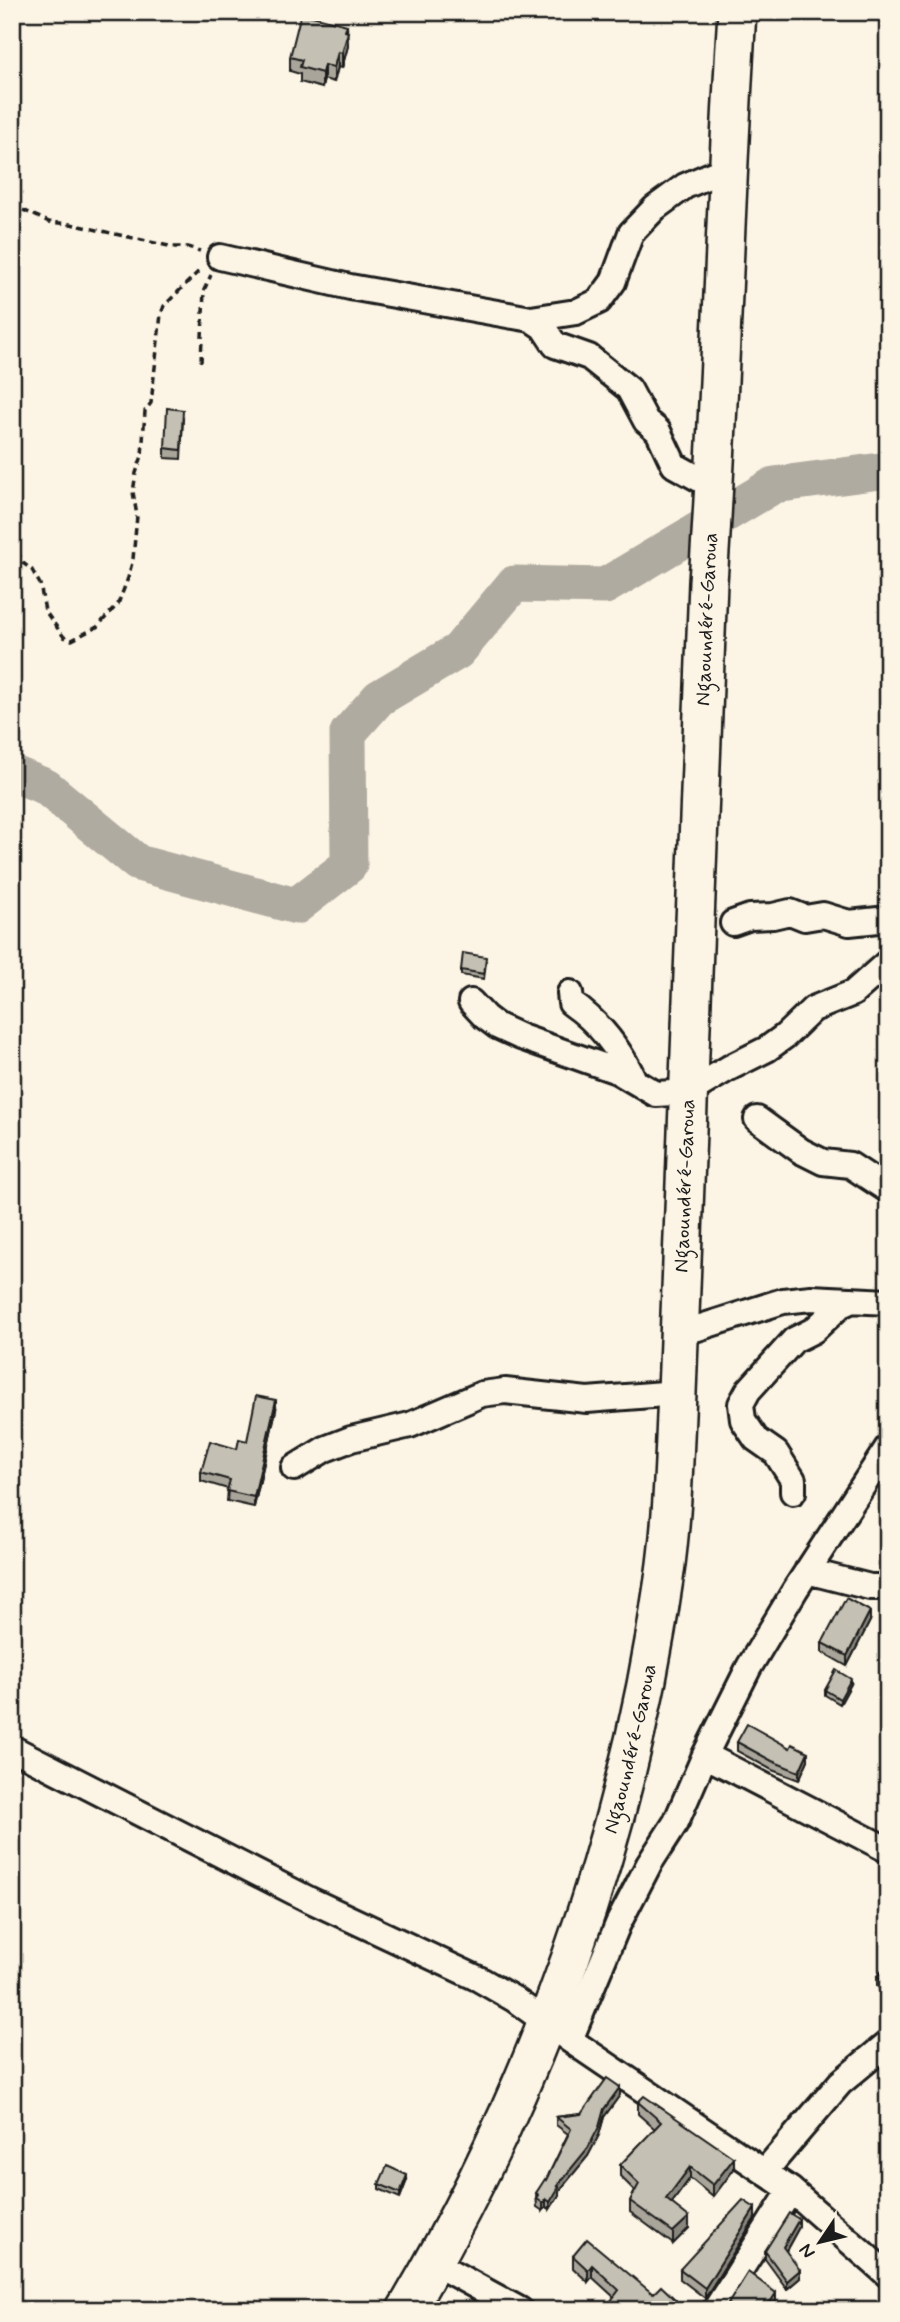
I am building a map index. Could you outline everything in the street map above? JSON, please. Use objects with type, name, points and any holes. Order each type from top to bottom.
[{"type":"highway","name":"Ngaoundéré-Garoua","points":[[406,2310],[434,2263],[515,2097],[558,2032],[640,1711],[664,1578],[670,1524],[677,1393],[708,582],[737,12]]},
{"type":"street","points":[[218,256],[350,287],[531,319],[576,312],[599,301],[612,282],[631,233],[654,208],[685,186],[727,168]]},
{"type":"street","points":[[531,319],[543,327],[555,345],[589,357],[629,389],[646,421],[658,431],[674,465],[713,498]]},
{"type":"street","points":[[733,922],[790,912],[805,918],[823,915],[849,923],[888,919]]},
{"type":"street","points":[[471,1002],[497,1026],[617,1071],[656,1094],[689,1092],[746,1058],[767,1049],[813,1009],[853,993],[888,962]]},
{"type":"street","points":[[570,993],[571,1003],[606,1034],[626,1062],[634,1080]]},
{"type":"street","points":[[757,1119],[800,1151],[823,1162],[850,1165],[888,1190]]},
{"type":"street","points":[[679,1334],[783,1301],[811,1298],[888,1302]]},
{"type":"street","points":[[793,1492],[793,1480],[776,1453],[757,1439],[743,1420],[741,1404],[748,1391],[794,1340],[814,1330],[841,1304],[852,1300]]},
{"type":"street","points":[[294,1468],[325,1448],[410,1425],[482,1394],[505,1391],[587,1400],[677,1393]]},
{"type":"street","points":[[558,2032],[649,1864],[676,1822],[705,1755],[749,1667],[888,1447]]},
{"type":"street","points":[[807,1572],[870,1587],[888,1587]]},
{"type":"street","points":[[12,1748],[308,1899],[479,1979],[514,1999],[558,2032],[792,2190],[888,2275]]},
{"type":"street","points":[[705,1755],[888,1850]]},
{"type":"street","points":[[765,2171],[840,2083],[888,2043]]},
{"type":"street","points":[[715,2310],[792,2190]]},
{"type":"street","points":[[434,2263],[520,2310]]},
{"type":"path","points":[[12,205],[50,222],[173,247],[188,247],[218,256]]},
{"type":"path","points":[[201,362],[204,290],[218,256]]},
{"type":"path","points":[[12,540],[23,563],[32,570],[40,584],[45,611],[64,637],[72,640],[97,627],[118,604],[133,559],[137,516],[133,492],[142,456],[145,411],[151,404],[161,314],[164,306],[218,256]]},
{"type":"building","points":[[301,13],[347,25],[345,31],[348,32],[342,53],[338,52],[334,67],[324,65],[322,73],[300,67],[302,60],[290,57]]},
{"type":"building","points":[[167,408],[183,410],[181,450],[165,448]]},
{"type":"building","points":[[463,953],[486,957],[484,974],[461,970]]},
{"type":"building","points":[[256,1396],[276,1400],[254,1497],[227,1491],[230,1480],[201,1472],[210,1441],[237,1449],[239,1439],[247,1441]]},
{"type":"building","points":[[846,1598],[870,1611],[847,1656],[822,1643]]},
{"type":"building","points":[[836,1670],[851,1679],[840,1699],[825,1690]]},
{"type":"building","points":[[747,1724],[790,1748],[792,1744],[808,1752],[799,1772],[737,1742]]},
{"type":"building","points":[[888,1965],[888,1987],[877,1976]]},
{"type":"building","points":[[607,2078],[620,2087],[604,2109],[599,2127],[588,2148],[557,2186],[559,2187],[550,2202],[546,2199],[543,2203],[537,2199],[539,2195],[536,2193],[546,2180],[571,2129],[556,2117],[581,2114]]},
{"type":"building","points":[[644,2096],[734,2158],[713,2185],[690,2167],[666,2199],[689,2217],[673,2232],[630,2201],[639,2184],[620,2165],[661,2122],[638,2102]]},
{"type":"building","points":[[387,2166],[407,2175],[400,2193],[379,2184]]},
{"type":"building","points":[[743,2200],[755,2208],[705,2288],[680,2269]]},
{"type":"building","points":[[789,2213],[799,2219],[783,2247],[800,2270],[787,2281],[765,2251]]},
{"type":"building","points":[[587,2239],[653,2294],[661,2286],[676,2300],[676,2307],[673,2310],[604,2310],[619,2290],[592,2265],[588,2270],[573,2256]]},
{"type":"building","points":[[748,2272],[776,2293],[769,2304],[763,2310],[723,2310],[730,2305],[728,2304]]},
{"type":"waterway","points":[[12,773],[46,787],[138,863],[296,906],[349,865],[348,733],[379,698],[458,651],[514,584],[605,586],[774,485],[888,470]]}]
